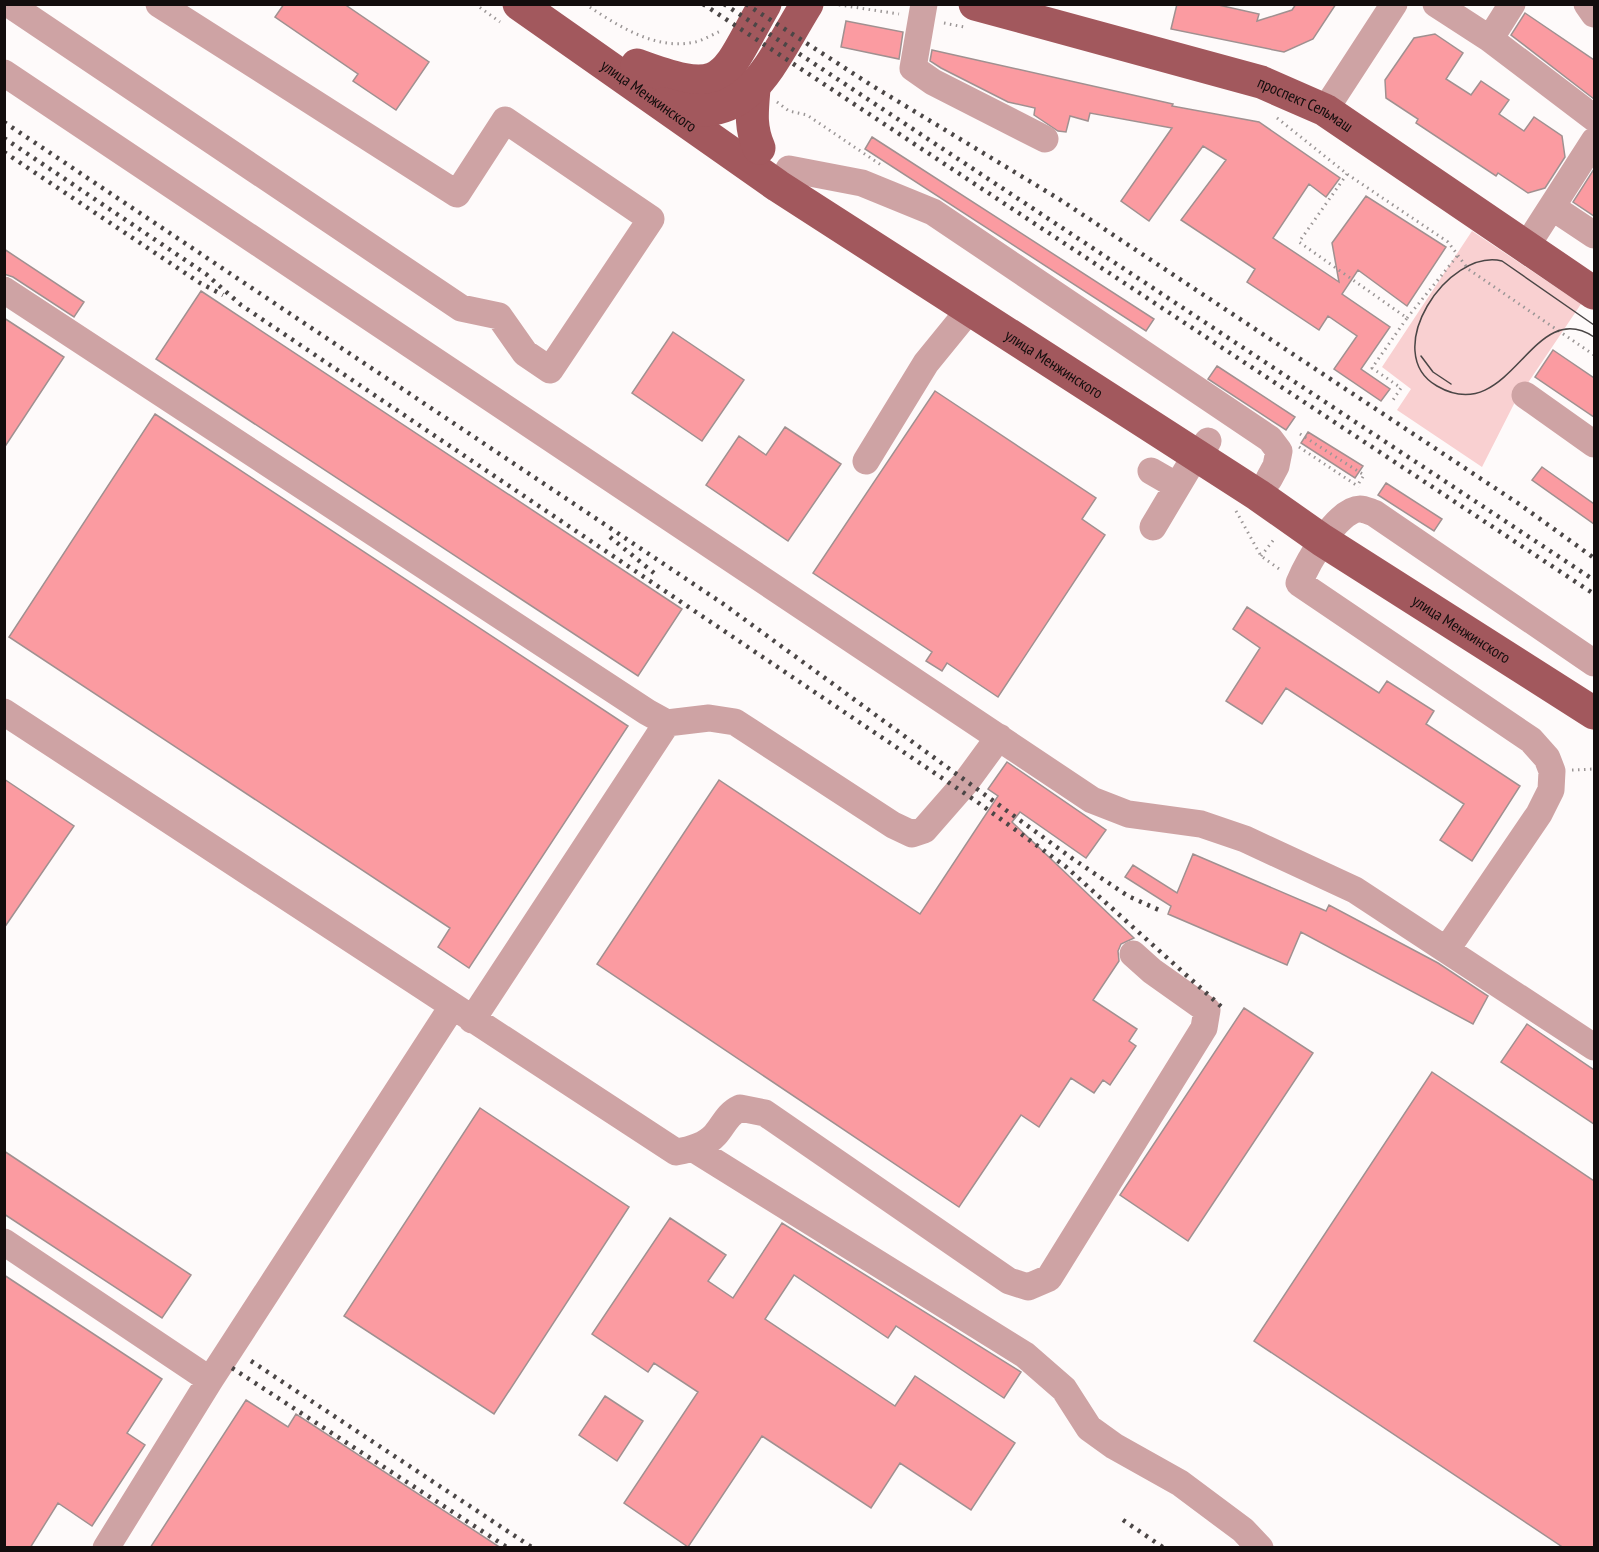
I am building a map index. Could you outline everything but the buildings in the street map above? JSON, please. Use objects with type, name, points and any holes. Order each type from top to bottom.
[{"type":"main road","name":"улица Менжинского","points":[[519,4],[661,93],[970,309],[1203,450],[1269,479],[1329,533],[1594,713]]},
{"type":"main road","name":"улица Менжинского","points":[[553,4],[637,65],[661,93]]},
{"type":"main road","points":[[637,65],[687,82],[703,83],[715,79],[726,72],[765,4]]},
{"type":"main road","points":[[731,102],[783,4]]},
{"type":"main road","points":[[661,93],[678,109],[731,102],[807,4]]},
{"type":"main road","name":"проспект Сельмаш","points":[[971,16],[1262,82],[1325,110],[1594,293]]},
{"type":"main road","points":[[661,93],[704,94],[727,88],[731,102],[750,118],[754,158]]},
{"type":"main road","name":"улица Менжинского","points":[[731,102],[754,158]]},
{"type":"main road","name":"улица Менжинского","points":[[754,158],[789,169],[1203,450],[1258,495],[1329,533],[1594,690]]},
{"type":"street","points":[[9,4],[461,308],[499,316],[525,353],[550,370],[651,219],[505,120],[457,194],[159,4]]},
{"type":"street","points":[[1325,110],[1394,4]]},
{"type":"street","points":[[1436,4],[1490,39],[1594,118]]},
{"type":"street","points":[[1490,39],[1512,4]]},
{"type":"street","points":[[1587,4],[1594,14]]},
{"type":"street","points":[[923,11],[913,68],[933,82],[1045,139]]},
{"type":"street","points":[[4,73],[1092,800],[1128,814],[1201,824],[1245,839],[1355,890],[1594,1047]]},
{"type":"street","points":[[1526,247],[1594,141]]},
{"type":"street","points":[[789,169],[862,183],[933,212],[1270,439],[1279,451],[1276,466],[1269,479]]},
{"type":"street","points":[[1552,207],[1594,235]]},
{"type":"street","points":[[4,290],[637,706],[668,723],[709,718],[735,722],[893,825],[912,834],[924,830],[966,782],[999,737]]},
{"type":"street","points":[[866,460],[926,363],[970,309]]},
{"type":"street","points":[[1525,395],[1594,444]]},
{"type":"street","points":[[1153,527],[1177,486],[1203,450]]},
{"type":"street","points":[[1151,471],[1177,486]]},
{"type":"street","points":[[1447,949],[1539,814],[1551,790],[1552,771],[1547,758],[1531,740],[1299,583],[1329,533],[1348,513],[1359,509],[1374,513],[1594,663]]},
{"type":"street","points":[[4,712],[676,1152],[694,1149],[714,1137],[730,1113],[740,1108],[765,1113],[1009,1281],[1028,1287],[1049,1278],[1204,1028],[1207,1010],[1152,971],[1133,954]]},
{"type":"street","points":[[106,1548],[210,1380],[462,1013],[668,723]]},
{"type":"street","points":[[694,1149],[1025,1355],[1064,1389],[1089,1428],[1114,1446],[1180,1483],[1243,1530],[1260,1548]]},
{"type":"street","points":[[4,1242],[210,1380]]},
{"type":"path","points":[[585,4],[630,32],[666,42],[695,42],[722,31],[727,22]]},
{"type":"path","points":[[833,4],[971,16]]},
{"type":"path","points":[[1271,113],[1347,174],[1448,242],[1468,269],[1594,355]]},
{"type":"path","points":[[1347,174],[1299,242],[1407,318]]},
{"type":"path","points":[[1393,400],[1401,388],[1372,368],[1407,318],[1458,255]]},
{"type":"path","points":[[1300,434],[1364,475],[1357,486]]},
{"type":"path","points":[[1261,556],[1277,534]]},
{"type":"shaded area","points":[[1472,231],[1581,304],[1515,402],[1482,467],[1397,410],[1411,389],[1382,367]]},
{"type":"tram line","points":[[1594,325],[1502,261],[1481,261],[1460,270],[1442,286],[1427,306],[1418,329],[1415,351],[1421,371],[1437,386],[1462,395],[1484,391],[1503,378],[1536,345],[1553,333],[1572,329],[1594,337]]},
{"type":"tram line","points":[[1421,356],[1433,372],[1451,384]]},
{"type":"railway","points":[[703,4],[1594,594]]},
{"type":"railway","points":[[724,4],[1594,580]]},
{"type":"railway","points":[[746,4],[871,85],[1059,199],[1522,506],[1594,558]]},
{"type":"railway","points":[[4,122],[722,603],[1073,859],[1128,896],[1159,910]]},
{"type":"railway","points":[[4,138],[206,274],[241,305],[976,801],[1065,866],[1224,1009]]},
{"type":"railway","points":[[4,152],[200,283],[223,295]]},
{"type":"railway","points":[[610,537],[654,573]]},
{"type":"railway","points":[[251,1361],[533,1548]]},
{"type":"railway","points":[[232,1368],[508,1548]]},
{"type":"railway","points":[[1123,1520],[1164,1548]]}]
